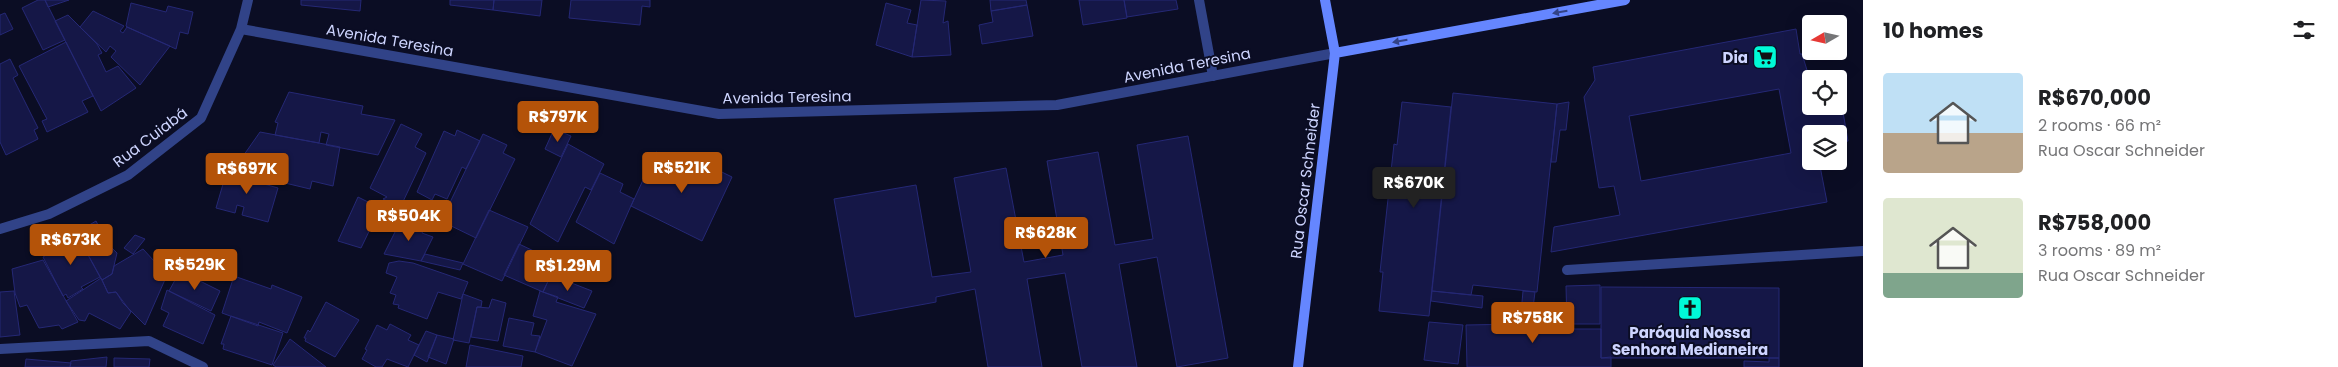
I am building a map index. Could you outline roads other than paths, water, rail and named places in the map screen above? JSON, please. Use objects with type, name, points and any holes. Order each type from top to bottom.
[{"type":"street","name":"Rua Cuiabá","points":[[0,230],[49,214],[128,175],[201,118],[242,29],[248,0]]},
{"type":"street","points":[[1199,0],[1213,76]]},
{"type":"street","name":"Rua Oscar Schneider","points":[[1298,367],[1335,52],[1325,0]]},
{"type":"street","points":[[1335,52],[1625,0]]},
{"type":"street","name":"Avenida Teresina","points":[[242,29],[719,114],[1057,105],[1335,52]]},
{"type":"street","points":[[1567,270],[1863,251]]},
{"type":"street","points":[[0,349],[149,341],[203,367]]},
{"type":"place","name":"Dia","points":[[1765,57]]},
{"type":"place","name":"Paróquia Nossa Senhora Medianeira","points":[[1690,308]]}]
